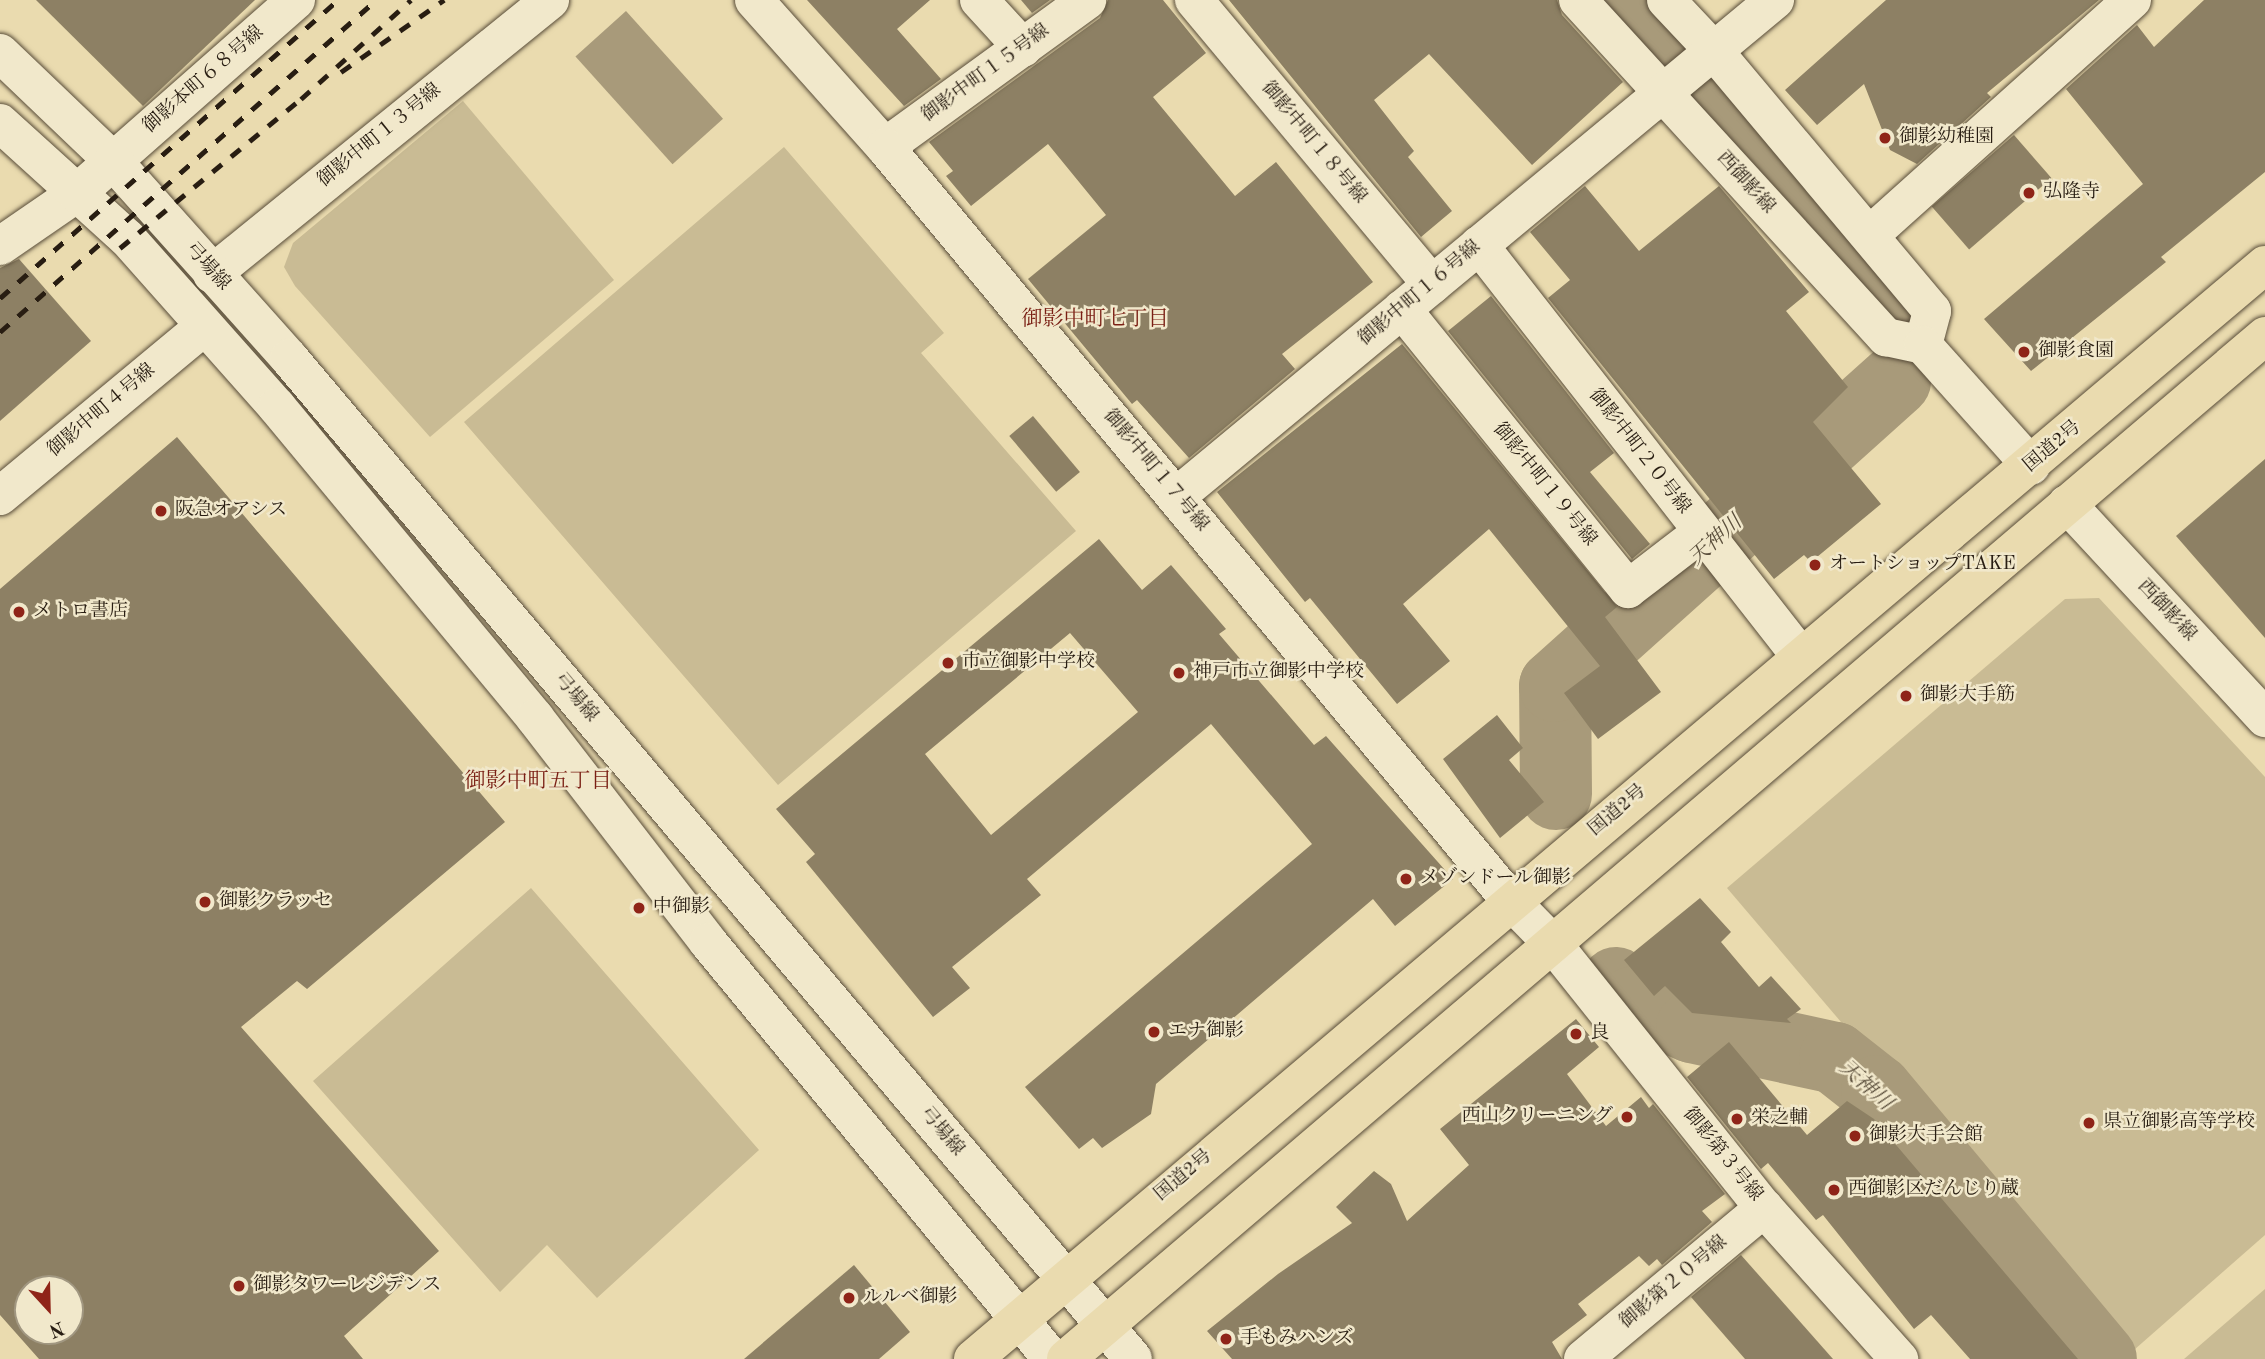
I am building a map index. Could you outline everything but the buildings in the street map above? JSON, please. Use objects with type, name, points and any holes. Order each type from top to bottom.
[{"type":"highway","name":"国道2号","points":[[973,1359],[1510,900],[2031,466],[2265,265]]},
{"type":"highway","points":[[1066,1359],[2265,336]]},
{"type":"street","name":"御影本町６８号線","points":[[0,246],[77,193],[296,0]]},
{"type":"street","name":"御影中町１３号線","points":[[212,274],[550,0]]},
{"type":"street","name":"御影中町１７号線","points":[[754,0],[885,147],[1510,900],[1553,944]]},
{"type":"street","points":[[979,0],[1023,48]]},
{"type":"street","name":"御影中町１５号線","points":[[885,147],[1087,0]]},
{"type":"street","name":"御影中町１８号線","points":[[1194,0],[1432,285]]},
{"type":"street","name":"西御影線","points":[[1578,0],[1690,69],[1870,235],[1933,311],[1923,345],[1886,337],[1690,69],[1666,0]]},
{"type":"street","name":"御影中町１６号線","points":[[1177,496],[1775,0]]},
{"type":"street","points":[[1870,235],[2132,0]]},
{"type":"street","name":"弓場線","points":[[0,53],[113,161],[298,368],[1133,1359]]},
{"type":"street","name":"弓場線","points":[[0,123],[127,238],[205,326],[536,718],[708,942],[1052,1359]]},
{"type":"street","name":"御影中町２０号線","points":[[1479,245],[1708,542],[1801,657]]},
{"type":"street","points":[[205,326],[212,274]]},
{"type":"street","name":"御影中町１９号線","points":[[1402,309],[1628,589],[1708,542]]},
{"type":"street","name":"御影中町４号線","points":[[0,496],[205,326]]},
{"type":"street","points":[[1923,345],[2031,466]]},
{"type":"street","name":"西御影線","points":[[2067,504],[2265,718]]},
{"type":"street","name":"御影第３号線","points":[[1553,944],[1764,1208],[1899,1359]]},
{"type":"street","name":"御影第２０号線","points":[[1583,1359],[1764,1208]]},
{"type":"shaded area","points":[[626,11],[723,119],[672,164],[575,57]]},
{"type":"shaded area","points":[[463,101],[614,280],[430,437],[295,286],[284,267],[293,243]]},
{"type":"shaded area","points":[[784,147],[944,333],[921,353],[1076,531],[778,785],[464,422]]},
{"type":"shaded area","name":"県立御影高等学校","points":[[2099,598],[2265,777],[2265,1235],[2126,1357],[1727,888],[2065,599]]},
{"type":"shaded area","points":[[531,888],[759,1150],[597,1298],[547,1245],[500,1292],[313,1081]]},
{"type":"shaded area","points":[[2265,1289],[2265,1359],[2184,1359]]},
{"type":"waterway","name":"天神川","points":[[1630,0],[1706,78],[1904,314]]},
{"type":"waterway","name":"天神川","points":[[1556,794],[1555,686],[1895,381]]},
{"type":"waterway","name":"天神川","points":[[1616,983],[1634,1002],[1692,1027],[1835,1058],[1877,1091],[2101,1359]]},
{"type":"railway","points":[[0,298],[338,0]]},
{"type":"railway","points":[[0,332],[376,0]]},
{"type":"railway","points":[[120,248],[301,99],[411,0]]},
{"type":"railway","points":[[341,72],[444,0]]},
{"type":"place","name":"御影幼稚園","points":[[1885,138]]},
{"type":"place","name":"弘隆寺","points":[[2029,193]]},
{"type":"place","name":"御影食園","points":[[2024,352]]},
{"type":"place","name":"阪急オアシス","points":[[161,511]]},
{"type":"place","name":"オートショップTAKE","points":[[1815,565]]},
{"type":"place","name":"メトロ書店","points":[[19,612]]},
{"type":"place","name":"市立御影中学校","points":[[948,663]]},
{"type":"place","name":"神戸市立御影中学校","points":[[1179,673]]},
{"type":"place","name":"御影大手筋","points":[[1906,696]]},
{"type":"place","name":"メゾンドール御影","points":[[1406,879]]},
{"type":"place","name":"御影クラッセ","points":[[205,902]]},
{"type":"place","name":"中御影","points":[[639,908]]},
{"type":"place","name":"エナ御影","points":[[1154,1032]]},
{"type":"place","name":"良","points":[[1576,1034]]},
{"type":"place","name":"西山クリーニング","points":[[1627,1117]]},
{"type":"place","name":"栄之輔","points":[[1737,1119]]},
{"type":"place","name":"県立御影高等学校","points":[[2089,1123]]},
{"type":"place","name":"御影大手会館","points":[[1855,1136]]},
{"type":"place","name":"西御影区だんじり蔵","points":[[1834,1190]]},
{"type":"place","name":"御影タワーレジデンス","points":[[239,1286]]},
{"type":"place","name":"ルルベ御影","points":[[849,1298]]},
{"type":"place","name":"手もみハンズ","points":[[1226,1339]]},
{"type":"district","name":"御影中町七丁目","points":[[1095,320]]},
{"type":"district","name":"御影中町五丁目","points":[[538,782]]}]
